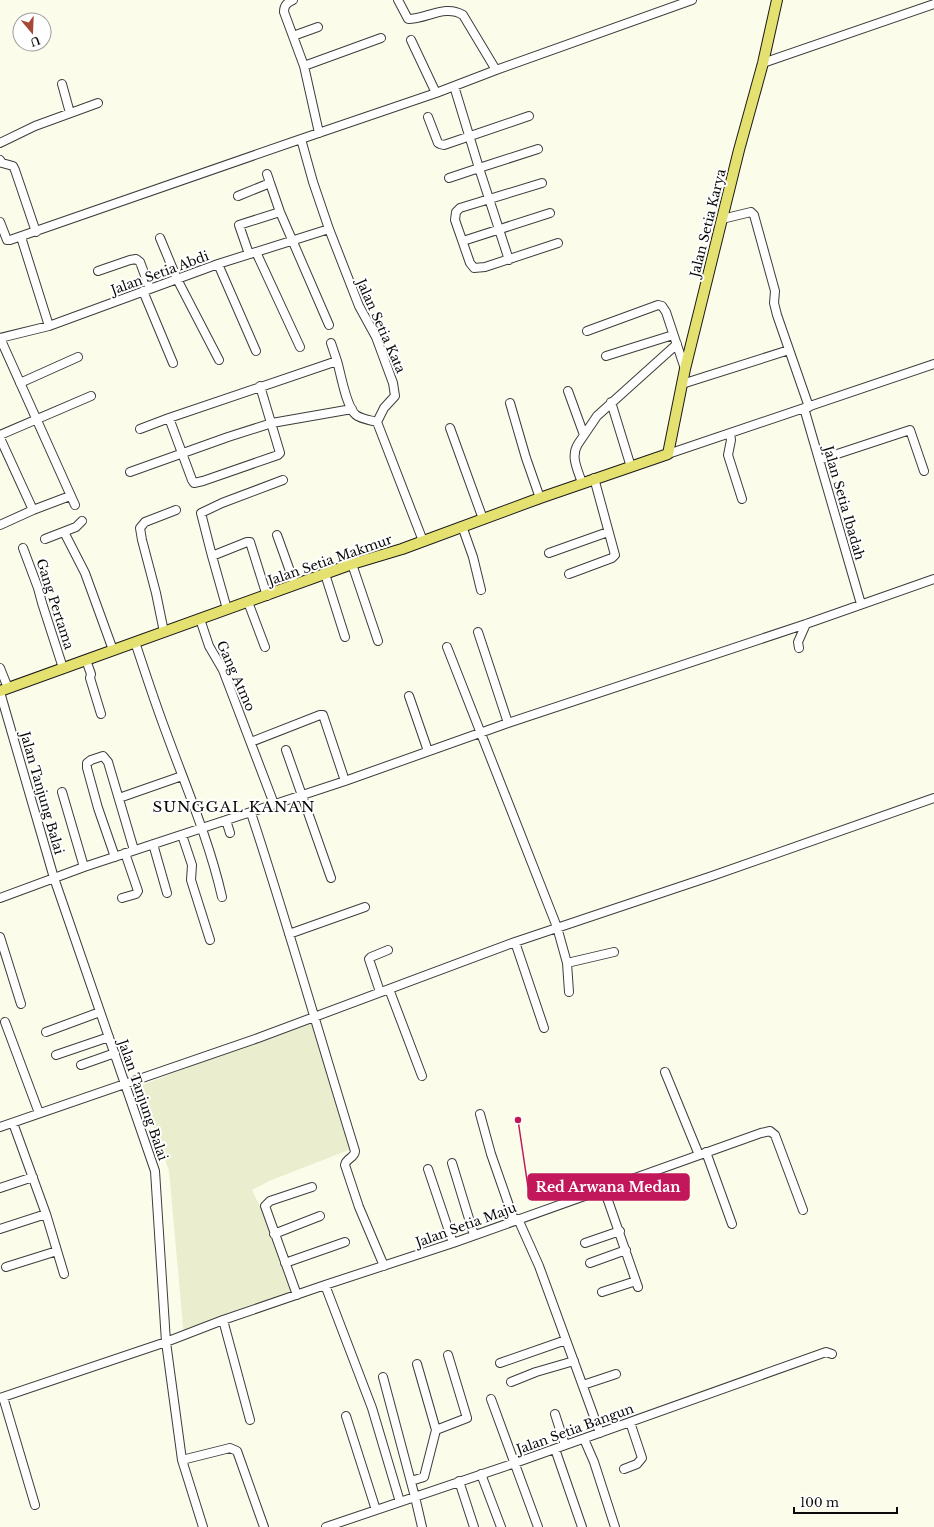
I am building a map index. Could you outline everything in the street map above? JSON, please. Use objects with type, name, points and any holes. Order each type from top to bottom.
[{"type":"main road","name":"Jalan Setia Karya","points":[[668,454],[685,369],[739,150],[763,63],[777,0]]},
{"type":"main road","name":"Jalan Setia Makmur","points":[[3,690],[352,564],[423,541],[594,478],[668,454]]},
{"type":"street","points":[[293,0],[286,4],[284,7],[284,12],[304,66],[319,133]]},
{"type":"street","points":[[398,0],[408,19],[444,11],[458,12],[463,15],[496,70]]},
{"type":"street","points":[[0,222],[7,240],[21,237],[436,93],[692,0]]},
{"type":"street","points":[[763,63],[934,4]]},
{"type":"street","points":[[293,36],[318,27]]},
{"type":"street","points":[[304,66],[381,38]]},
{"type":"street","points":[[411,40],[436,93]]},
{"type":"street","points":[[62,84],[70,114]]},
{"type":"street","points":[[454,86],[509,260]]},
{"type":"street","points":[[0,143],[35,126],[98,103]]},
{"type":"street","points":[[428,117],[435,138],[440,144],[444,145],[529,116]]},
{"type":"street","name":"Jalan Setia Kata","points":[[301,139],[313,182],[329,229],[359,306],[376,338],[393,383],[395,396],[384,408],[377,422]]},
{"type":"street","points":[[449,178],[538,149]]},
{"type":"street","points":[[0,160],[2,163],[13,166],[15,170],[36,232]]},
{"type":"street","points":[[267,174],[280,212],[329,325]]},
{"type":"street","points":[[238,196],[270,183]]},
{"type":"street","points":[[542,183],[460,208],[456,212],[455,220],[470,263],[474,268],[478,269],[558,243]]},
{"type":"street","points":[[280,212],[239,225],[300,347]]},
{"type":"street","name":"Jalan Setia Ibadah","points":[[722,219],[750,212],[754,215],[775,291],[774,303],[806,408],[819,460],[861,604]]},
{"type":"street","points":[[463,241],[550,213]]},
{"type":"street","name":"Jalan Setia Abdi","points":[[0,338],[49,326],[218,264],[329,229]]},
{"type":"street","points":[[21,237],[49,326]]},
{"type":"street","points":[[160,238],[177,280],[219,360]]},
{"type":"street","points":[[98,271],[130,260],[136,259],[140,262],[146,290],[173,363]]},
{"type":"street","points":[[218,264],[256,351]]},
{"type":"street","points":[[587,331],[658,305],[662,306],[685,369]]},
{"type":"street","points":[[606,356],[673,335]]},
{"type":"street","points":[[0,338],[75,505]]},
{"type":"street","points":[[331,343],[348,403],[354,413],[377,422],[423,541]]},
{"type":"street","points":[[582,483],[574,457],[575,448],[597,416],[677,344]]},
{"type":"street","points":[[682,384],[789,350]]},
{"type":"street","points":[[20,383],[78,356]]},
{"type":"street","points":[[140,429],[260,386],[337,361]]},
{"type":"street","points":[[668,454],[934,364]]},
{"type":"street","points":[[169,418],[194,483],[278,455],[280,453],[280,449],[260,386]]},
{"type":"street","points":[[568,391],[584,435]]},
{"type":"street","points":[[0,435],[91,396]]},
{"type":"street","points":[[611,402],[631,467]]},
{"type":"street","points":[[510,403],[526,458],[540,498]]},
{"type":"street","points":[[130,472],[182,452],[272,423],[352,409]]},
{"type":"street","points":[[450,428],[483,518]]},
{"type":"street","points":[[819,460],[910,430],[924,471]]},
{"type":"street","points":[[730,433],[731,440],[728,455],[742,499]]},
{"type":"street","points":[[0,438],[33,510]]},
{"type":"street","points":[[569,574],[614,557],[594,478]]},
{"type":"street","points":[[228,609],[201,513],[222,503],[283,480]]},
{"type":"street","points":[[0,525],[33,510],[70,496]]},
{"type":"street","points":[[164,632],[156,593],[142,540],[141,526],[145,522],[176,510]]},
{"type":"street","points":[[46,539],[76,527],[82,521]]},
{"type":"street","points":[[462,526],[473,557],[481,590]]},
{"type":"street","points":[[64,532],[85,573],[113,650]]},
{"type":"street","points":[[549,553],[608,532]]},
{"type":"street","points":[[277,535],[294,585]]},
{"type":"street","points":[[212,556],[250,542],[266,596]]},
{"type":"street","name":"Gang Pertama","points":[[23,548],[38,588],[63,668]]},
{"type":"street","points":[[352,564],[378,641]]},
{"type":"street","points":[[325,574],[345,637]]},
{"type":"street","points":[[0,898],[84,867],[345,781],[508,723],[806,624],[934,579]]},
{"type":"street","points":[[248,602],[265,647]]},
{"type":"street","name":"Gang Atmo","points":[[200,619],[209,646],[223,670],[252,742],[274,804]]},
{"type":"street","points":[[799,648],[798,642],[806,624]]},
{"type":"street","points":[[478,632],[508,723]]},
{"type":"street","points":[[135,642],[165,730],[202,828],[216,870],[222,897]]},
{"type":"street","points":[[447,647],[557,928],[567,963],[569,992]]},
{"type":"street","points":[[86,660],[101,714]]},
{"type":"street","name":"Jalan Tanjung Balai","points":[[0,668],[3,690],[54,878],[155,1171],[166,1342],[182,1460],[203,1527]]},
{"type":"street","points":[[409,696],[428,751]]},
{"type":"street","points":[[252,742],[323,715],[345,781]]},
{"type":"street","points":[[286,750],[331,878]]},
{"type":"street","points":[[115,857],[88,773],[87,763],[91,760],[103,756],[108,762],[134,850]]},
{"type":"street","points":[[119,798],[182,776]]},
{"type":"street","points":[[62,792],[84,867]]},
{"type":"street","points":[[0,1127],[258,1038],[313,1016],[515,942],[712,876],[934,798]]},
{"type":"street","points":[[250,812],[276,889],[313,1016],[355,1151],[354,1154],[346,1161],[345,1165],[359,1207],[384,1266]]},
{"type":"street","points":[[226,820],[230,833]]},
{"type":"street","points":[[182,835],[192,865],[192,883],[210,940]]},
{"type":"street","points":[[153,844],[167,893]]},
{"type":"street","points":[[122,898],[136,894],[138,891],[125,853]]},
{"type":"street","points":[[289,934],[365,907]]},
{"type":"street","points":[[0,938],[21,1004]]},
{"type":"street","points":[[515,942],[544,1028]]},
{"type":"street","points":[[380,992],[368,959],[388,950]]},
{"type":"street","points":[[567,963],[614,952]]},
{"type":"street","points":[[389,989],[422,1076]]},
{"type":"street","points":[[46,1032],[100,1012]]},
{"type":"street","points":[[5,1022],[39,1113]]},
{"type":"street","points":[[56,1054],[109,1036]]},
{"type":"street","points":[[82,1065],[115,1053]]},
{"type":"street","points":[[665,1072],[703,1154],[732,1224]]},
{"type":"street","points":[[480,1114],[491,1154],[516,1220],[539,1266],[600,1433]]},
{"type":"street","points":[[13,1123],[46,1214],[64,1274]]},
{"type":"street","name":"Jalan Setia Maju","points":[[2,1398],[166,1342],[223,1320],[453,1243],[761,1133],[773,1133],[777,1140],[803,1210]]},
{"type":"street","points":[[452,1163],[474,1235]]},
{"type":"street","points":[[428,1169],[453,1243]]},
{"type":"street","points":[[0,1188],[33,1177]]},
{"type":"street","points":[[297,1295],[265,1208],[266,1204],[312,1187]]},
{"type":"street","points":[[602,1292],[637,1284],[620,1231],[604,1189]]},
{"type":"street","points":[[0,1229],[46,1214]]},
{"type":"street","points":[[274,1234],[320,1216]]},
{"type":"street","points":[[585,1243],[620,1231]]},
{"type":"street","points":[[285,1263],[345,1242]]},
{"type":"street","points":[[590,1263],[626,1250]]},
{"type":"street","points":[[6,1267],[57,1251]]},
{"type":"street","points":[[325,1285],[372,1408],[400,1502]]},
{"type":"street","points":[[223,1320],[250,1420]]},
{"type":"street","points":[[500,1363],[566,1340]]},
{"type":"street","name":"Jalan Setia Bangun","points":[[326,1527],[516,1463],[826,1352],[832,1354]]},
{"type":"street","points":[[436,1430],[467,1418],[448,1355]]},
{"type":"street","points":[[511,1382],[536,1372],[574,1361]]},
{"type":"street","points":[[411,1481],[424,1477],[436,1430],[417,1364]]},
{"type":"street","points":[[583,1385],[616,1374]]},
{"type":"street","points":[[383,1377],[422,1527]]},
{"type":"street","points":[[2,1398],[35,1505]]},
{"type":"street","points":[[491,1399],[516,1463],[538,1527]]},
{"type":"street","points":[[555,1414],[565,1445]]},
{"type":"street","points":[[346,1416],[376,1510]]},
{"type":"street","points":[[624,1469],[637,1464],[642,1458],[630,1422]]},
{"type":"street","points":[[584,1439],[594,1462],[615,1527]]},
{"type":"street","points":[[182,1460],[230,1448],[237,1450],[264,1527]]},
{"type":"street","points":[[555,1449],[582,1527]]},
{"type":"street","points":[[482,1474],[501,1527]]},
{"type":"street","points":[[459,1481],[474,1527]]},
{"type":"green space","points":[[311,1020],[354,1148],[269,1181],[252,1190],[264,1215],[296,1298],[184,1337],[169,1171],[140,1086]]},
{"type":"place","name":"Red Arwana Medan","points":[[518,1120]]},
{"type":"district","name":"SUNGGAL KANAN","points":[[234,806]]}]
